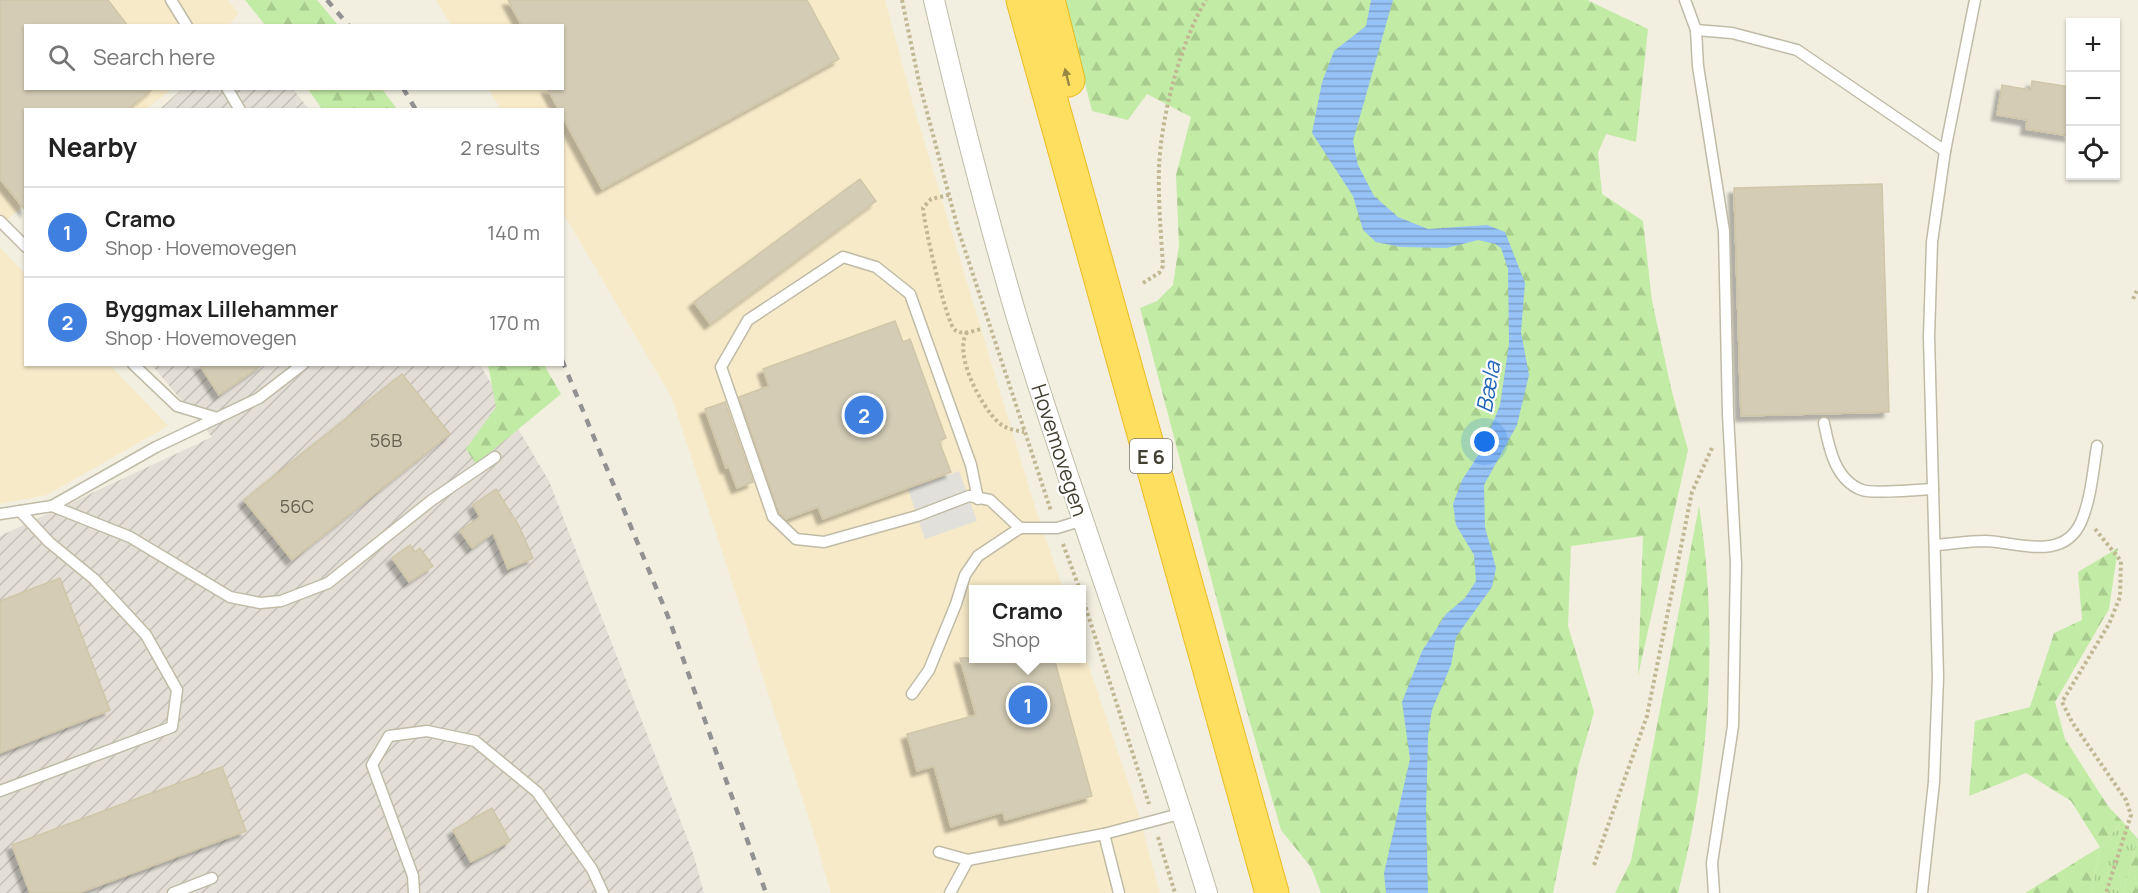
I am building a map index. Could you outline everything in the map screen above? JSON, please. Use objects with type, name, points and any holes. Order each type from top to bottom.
[{"type":"highway","points":[[1005,0],[1160,547],[1175,583],[1194,613]]},
{"type":"highway","name":"E 6","points":[[1023,0],[1272,893]]},
{"type":"highway","points":[[1048,0],[1072,98],[1102,200],[1107,299]]},
{"type":"street","name":"Hovemovegen","points":[[934,0],[965,134],[1018,319],[1183,813],[1207,893]]},
{"type":"lane","points":[[171,0],[187,24]]},
{"type":"lane","points":[[1686,0],[1696,30],[1698,66],[1724,231],[1728,414],[1736,564],[1736,653],[1727,778],[1712,863],[1714,893]]},
{"type":"lane","points":[[1922,893],[1935,782],[1938,677],[1929,337],[1932,254],[1945,151],[1975,0]]},
{"type":"lane","points":[[1696,30],[1732,33],[1797,50],[1945,151]]},
{"type":"lane","points":[[228,90],[239,108]]},
{"type":"lane","points":[[0,221],[24,245]]},
{"type":"lane","points":[[978,499],[971,465],[910,294],[876,267],[843,257],[748,320],[721,366],[773,517],[796,539],[824,542],[917,516],[969,496],[978,499],[990,500],[1020,528]]},
{"type":"lane","points":[[135,366],[177,406],[217,418]]},
{"type":"lane","points":[[0,514],[52,506],[90,487],[156,447],[259,398],[300,366]]},
{"type":"lane","points":[[1824,423],[1829,451],[1842,475],[1863,491],[1933,489]]},
{"type":"lane","points":[[1935,545],[1986,541],[2042,548],[2067,541],[2080,525],[2083,516],[2097,446]]},
{"type":"lane","points":[[52,506],[130,537],[230,597],[260,603],[281,601],[328,583],[432,500],[495,457]]},
{"type":"lane","points":[[0,791],[172,726],[177,690],[146,634],[94,579],[49,542],[21,511]]},
{"type":"lane","points":[[912,694],[929,670],[965,575],[978,556],[1020,528],[1057,528],[1084,520]]},
{"type":"lane","points":[[414,893],[413,876],[372,765],[389,736],[427,731],[475,741],[537,792],[592,868],[603,893]]},
{"type":"lane","points":[[939,852],[968,860],[1104,834],[1183,813]]},
{"type":"lane","points":[[1104,834],[1119,893]]},
{"type":"lane","points":[[950,893],[968,860]]},
{"type":"lane","points":[[173,893],[212,878]]},
{"type":"path","points":[[902,0],[919,82],[949,195],[1024,432],[1078,585]]},
{"type":"path","points":[[1143,283],[1160,273],[1163,266],[1159,186],[1162,141],[1179,65],[1196,17],[1206,0]]},
{"type":"path","points":[[949,195],[926,202],[923,211],[949,319],[955,330],[967,332],[982,328]]},
{"type":"path","points":[[2133,299],[2138,288]]},
{"type":"path","points":[[967,332],[961,346],[966,368],[987,407],[998,423],[1008,429],[1024,432]]},
{"type":"path","points":[[1594,866],[1647,716],[1692,492],[1728,414]]},
{"type":"path","points":[[2083,516],[2121,561],[2120,597],[2109,624],[2062,702],[2072,722],[2126,800],[2131,815],[2106,893]]},
{"type":"path","points":[[1086,609],[1175,893]]},
{"type":"shaded area","points":[[0,0],[227,0],[239,13],[230,24],[24,24],[24,90],[171,90],[147,108],[24,108],[24,206],[0,225]]},
{"type":"shaded area","points":[[436,0],[885,0],[913,104],[1035,507],[1062,585],[969,585],[969,663],[1086,663],[1086,658],[1135,802],[1160,893],[831,893],[672,398],[564,215],[564,108],[500,108],[489,90],[564,90],[564,24],[450,24]]},
{"type":"shaded area","points":[[181,90],[294,90],[308,108],[161,108]]},
{"type":"shaded area","points":[[0,247],[24,273],[24,366],[111,366],[168,426],[47,495],[0,504]]},
{"type":"shaded area","points":[[153,366],[481,366],[549,481],[693,853],[704,893],[0,893],[0,536],[212,437]]},
{"type":"shaded area","points":[[959,471],[977,521],[925,539],[908,489]]},
{"type":"green space","points":[[245,0],[317,0],[337,24],[264,24]]},
{"type":"green space","points":[[1064,0],[1587,0],[1648,29],[1636,142],[1606,134],[1598,153],[1602,194],[1643,221],[1652,301],[1672,392],[1688,450],[1638,676],[1643,536],[1571,546],[1568,626],[1594,712],[1579,764],[1553,893],[1321,893],[1311,867],[1281,830],[1239,684],[1140,308],[1157,301],[1173,285],[1179,245],[1176,175],[1191,117],[1147,94],[1128,120],[1092,111]]},
{"type":"green space","points":[[309,90],[383,90],[396,108],[321,108]]},
{"type":"green space","points":[[488,366],[545,366],[561,394],[476,464],[466,449],[496,407]]},
{"type":"green space","points":[[1699,506],[1709,603],[1710,651],[1704,749],[1689,845],[1678,893],[1615,893],[1631,861]]},
{"type":"green space","points":[[2118,548],[2109,609],[2055,702],[2065,739],[2108,806],[2122,821],[2100,848],[2091,893],[2025,893],[2100,847],[2071,801],[2026,773],[1969,796],[1975,721],[2030,707],[2054,633],[2082,620],[2078,572]]},
{"type":"green space","points":[[2122,821],[2138,839],[2123,893],[2091,893],[2100,848]]},
{"type":"green space","points":[[2138,839],[2138,893],[2123,893]]},
{"type":"water","points":[[1371,0],[1393,0],[1353,141],[1358,165],[1374,196],[1398,217],[1428,229],[1487,225],[1505,232],[1525,283],[1521,332],[1529,375],[1517,425],[1484,485],[1485,527],[1496,568],[1492,587],[1456,637],[1451,665],[1432,710],[1428,736],[1426,812],[1428,893],[1386,893],[1384,873],[1410,759],[1402,702],[1422,651],[1446,614],[1465,598],[1476,581],[1474,555],[1456,525],[1453,504],[1462,480],[1483,448],[1500,405],[1509,344],[1508,269],[1501,248],[1495,244],[1478,240],[1447,248],[1401,247],[1376,242],[1363,230],[1353,196],[1312,133],[1322,82],[1334,51],[1366,26]]},
{"type":"building","points":[[0,0],[108,0],[126,24],[24,24],[24,90],[152,90],[129,108],[24,108],[24,209],[0,179]]},
{"type":"building","points":[[508,0],[807,0],[839,59],[602,189],[564,120],[564,108],[558,108],[548,90],[564,90],[564,24],[521,24]]},
{"type":"building","points":[[2032,81],[2066,86],[2066,135],[2026,129],[2027,120],[1997,115],[2002,85],[2031,90]]},
{"type":"building","points":[[860,179],[876,201],[710,324],[694,302]]},
{"type":"building","points":[[1882,184],[1889,412],[1741,416],[1734,188]]},
{"type":"building","points":[[895,321],[903,342],[910,339],[946,438],[939,441],[951,472],[823,519],[818,507],[786,519],[779,513],[739,397],[769,386],[763,369]]},
{"type":"building","points":[[200,366],[260,366],[219,395]]},
{"type":"building","points":[[402,374],[450,434],[292,560],[244,500]]},
{"type":"building","points":[[725,402],[753,482],[737,488],[729,467],[726,468],[705,409]]},
{"type":"building","points":[[496,489],[519,526],[533,558],[508,569],[493,533],[472,548],[460,531],[480,517],[473,505]]},
{"type":"building","points":[[410,545],[415,552],[420,548],[433,566],[409,582],[392,558]]},
{"type":"building","points":[[60,578],[110,710],[0,753],[0,601]]},
{"type":"building","points":[[960,658],[969,658],[969,663],[1055,663],[1092,796],[1005,820],[1003,812],[951,827],[934,766],[917,771],[907,734],[976,715]]},
{"type":"building","points":[[222,767],[246,831],[79,893],[30,893],[12,845]]},
{"type":"building","points":[[492,808],[510,841],[471,862],[453,830]]},
{"type":"railway","points":[[327,0],[347,24]]},
{"type":"railway","points":[[404,90],[415,108]]},
{"type":"railway","points":[[564,365],[669,619],[766,893]]},
{"type":"place","name":"Byggmax Lillehammer","points":[[864,415]]},
{"type":"place","name":"Cramo","points":[[1028,705]]},
{"type":"water label","name":"Bæla","points":[[1488,387]]}]
